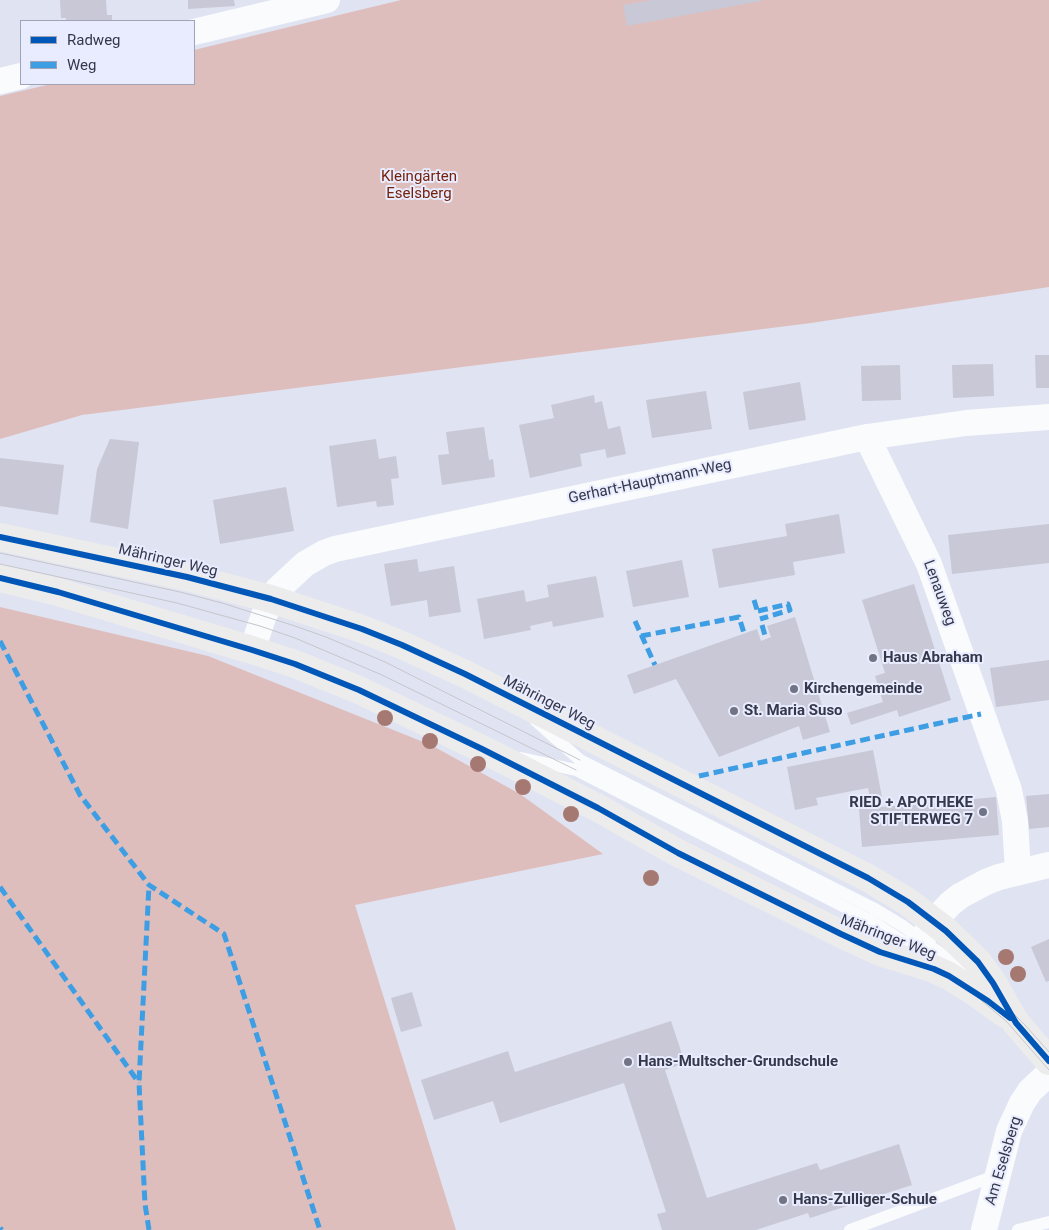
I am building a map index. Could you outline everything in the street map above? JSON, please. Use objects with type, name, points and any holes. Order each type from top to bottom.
[{"type":"street","points":[[195,32],[326,0]]},
{"type":"street","points":[[0,81],[20,76]]},
{"type":"street","name":"Gerhart-Hauptmann-Weg","points":[[252,650],[264,615],[272,599],[286,581],[304,564],[324,553],[346,546],[867,438],[966,423],[1049,417]]},
{"type":"street","name":"Lenauweg","points":[[867,438],[929,564],[1009,790],[1015,821],[1018,872]]},
{"type":"street","name":"Mähringer Weg","points":[[0,537],[187,577],[272,599],[339,621],[402,645],[506,695],[874,881],[908,902],[916,939],[934,970],[1011,1014]]},
{"type":"street","name":"Mähringer Weg","points":[[0,578],[58,592],[252,650],[295,664],[359,690],[482,749],[598,808],[678,853],[880,952],[916,939],[956,940],[978,962],[1011,1014],[1049,1061]]},
{"type":"street","points":[[916,939],[960,896],[986,882],[1049,865]]},
{"type":"street","name":"Am Eselsberg","points":[[984,1230],[1009,1131],[1022,1103],[1049,1073]]},
{"type":"lane","name":"Mähringer Weg","points":[[506,695],[578,765]]},
{"type":"lane","name":"Mähringer Weg","points":[[482,749],[578,765]]},
{"type":"lane","points":[[578,765],[868,919],[916,939]]},
{"type":"lane","points":[[578,765],[858,900],[916,939]]},
{"type":"lane","points":[[850,1230],[997,1175]]},
{"type":"lane","points":[[1018,1230],[1049,1222]]},
{"type":"green space","name":"Kleingärten Eselsberg","points":[[401,0],[1049,0],[1049,287],[811,323],[82,415],[0,439],[0,96],[47,85],[195,85],[195,50]]},
{"type":"green space","points":[[0,607],[208,656],[431,745],[520,794],[603,854],[355,905],[456,1230],[0,1230]]},
{"type":"building","points":[[60,0],[106,0],[107,15],[112,15],[112,20],[66,20],[66,18],[61,18]]},
{"type":"building","points":[[188,0],[234,0],[235,6],[188,9]]},
{"type":"building","points":[[651,0],[761,1],[627,26],[623,5]]},
{"type":"building","points":[[1035,355],[1049,355],[1049,388],[1036,388]]},
{"type":"building","points":[[993,364],[994,396],[953,398],[952,365]]},
{"type":"building","points":[[900,365],[901,400],[862,401],[861,366]]},
{"type":"building","points":[[800,382],[806,420],[749,430],[743,392]]},
{"type":"building","points":[[706,391],[712,429],[652,438],[646,400]]},
{"type":"building","points":[[594,395],[595,403],[602,401],[608,429],[620,426],[626,454],[607,458],[605,449],[580,454],[582,466],[530,478],[519,425],[554,418],[551,405]]},
{"type":"building","points":[[484,427],[489,460],[493,459],[495,477],[442,485],[438,455],[449,454],[446,432]]},
{"type":"building","points":[[110,439],[139,442],[128,529],[90,522],[97,469]]},
{"type":"building","points":[[376,439],[379,459],[396,456],[399,478],[391,479],[394,505],[377,507],[376,501],[337,507],[329,446]]},
{"type":"building","points":[[0,458],[64,465],[58,515],[0,506]]},
{"type":"building","points":[[286,487],[294,531],[220,544],[213,500]]},
{"type":"building","points":[[839,514],[845,553],[793,562],[795,575],[719,588],[712,549],[787,536],[785,524]]},
{"type":"building","points":[[1049,524],[1049,563],[952,574],[948,535]]},
{"type":"building","points":[[417,559],[419,572],[454,566],[461,612],[429,617],[427,600],[391,606],[384,564]]},
{"type":"building","points":[[682,560],[689,597],[633,607],[626,571]]},
{"type":"building","points":[[596,576],[604,617],[553,627],[552,621],[530,626],[531,630],[484,639],[477,599],[524,590],[526,602],[549,597],[547,585]]},
{"type":"building","points":[[914,584],[951,700],[899,717],[897,710],[851,725],[847,713],[883,702],[875,676],[885,673],[862,600]]},
{"type":"building","name":"St. Maria Suso","points":[[795,617],[830,732],[803,740],[799,726],[719,757],[676,679],[634,694],[627,675],[757,629],[761,641],[771,637],[767,626]]},
{"type":"building","points":[[1049,660],[1049,700],[996,707],[990,668]]},
{"type":"building","points":[[873,750],[882,797],[870,799],[868,788],[816,798],[818,805],[795,810],[787,767]]},
{"type":"building","points":[[1049,794],[1049,827],[1029,829],[1026,796]]},
{"type":"building","points":[[996,797],[999,835],[862,847],[859,809]]},
{"type":"building","points":[[1049,939],[1049,981],[1046,982],[1031,947]]},
{"type":"building","points":[[412,992],[422,1026],[401,1032],[391,998]]},
{"type":"building","points":[[671,1021],[685,1063],[665,1070],[707,1198],[817,1163],[820,1170],[899,1144],[912,1185],[810,1218],[808,1213],[756,1230],[662,1230],[657,1214],[666,1212],[624,1083],[500,1123],[493,1101],[434,1120],[421,1080],[508,1051],[515,1072]]},
{"type":"tram line","points":[[0,553],[180,592],[222,603],[326,637],[385,662],[580,760]]},
{"type":"tram line","points":[[0,564],[177,603],[260,626],[295,638],[382,675],[576,770]]},
{"type":"tram line","points":[[963,985],[1007,1022],[1049,1070]]},
{"type":"tram line","points":[[1006,1006],[1049,1052]]},
{"type":"marked path","points":[[754,600],[758,613]]},
{"type":"marked path","points":[[758,611],[788,604],[790,610],[760,619]]},
{"type":"marked path","points":[[641,636],[739,617],[744,633]]},
{"type":"marked path","points":[[635,621],[655,665]]},
{"type":"marked path","points":[[762,625],[766,639]]},
{"type":"marked path","points":[[0,641],[80,795],[149,885],[224,934],[320,1230]]},
{"type":"marked path","points":[[699,776],[981,714]]},
{"type":"marked path","points":[[149,885],[139,1083],[145,1204],[149,1230]]},
{"type":"marked path","points":[[0,887],[139,1083]]},
{"type":"cycle path","points":[[0,537],[187,577],[271,599],[362,629],[465,674],[868,878],[908,902],[946,931],[978,962],[993,983],[1016,1023],[1049,1061]]},
{"type":"cycle path","points":[[0,578],[58,592],[252,650],[295,664],[359,690],[482,749],[598,808],[678,853],[841,934],[880,952],[934,969],[949,976],[988,1001],[1010,1018]]},
{"type":"place","name":"Haus Abraham","points":[[873,658]]},
{"type":"place","name":"Kirchengemeinde","points":[[794,689]]},
{"type":"place","name":"St. Maria Suso","points":[[734,711]]},
{"type":"place","name":"RIED + APOTHEKE STIFTERWEG 7","points":[[983,812]]},
{"type":"place","name":"Hans-Multscher-Grundschule","points":[[628,1062]]},
{"type":"place","name":"Hans-Zulliger-Schule","points":[[783,1200]]}]
